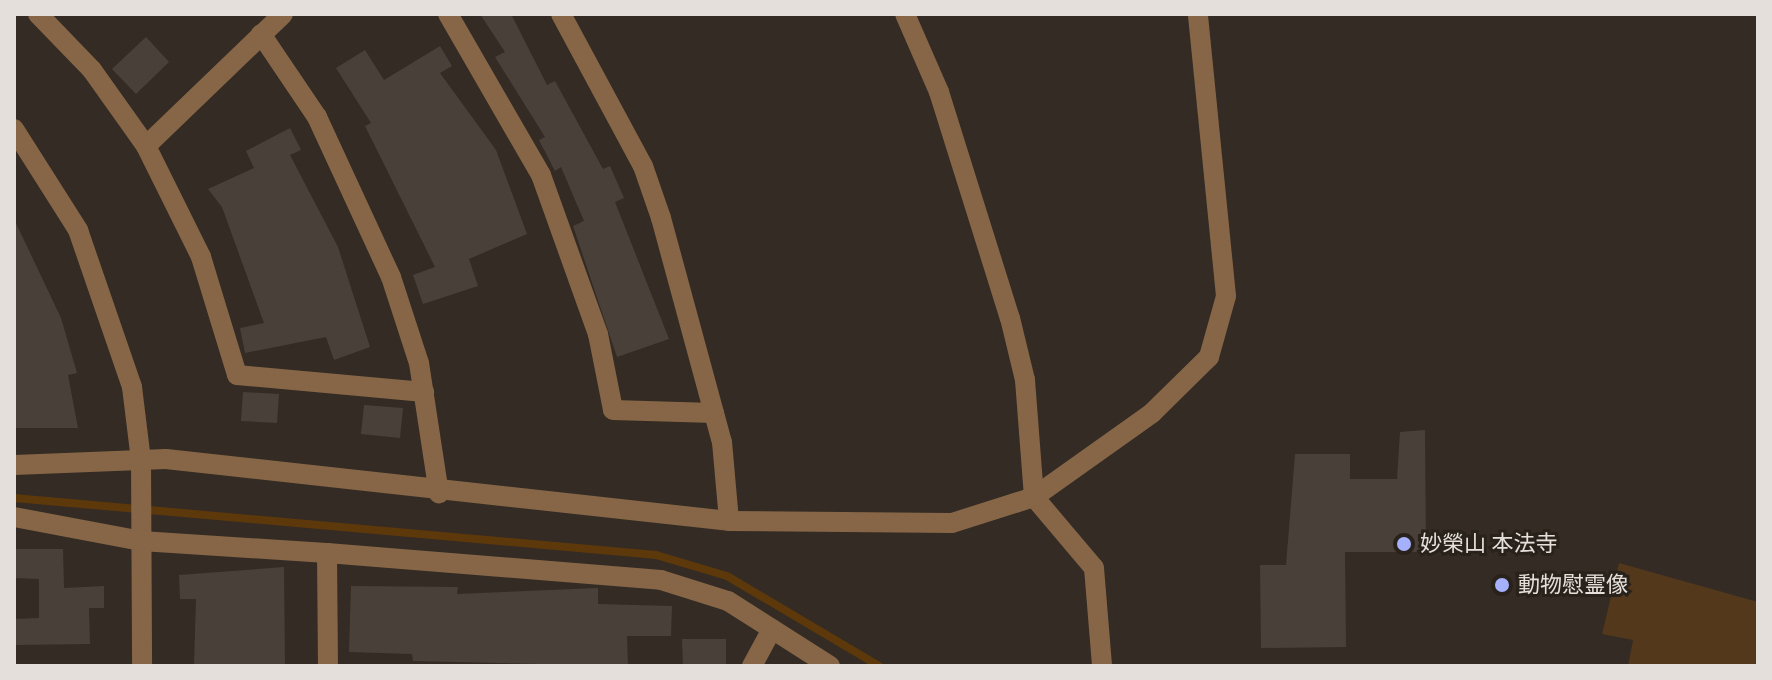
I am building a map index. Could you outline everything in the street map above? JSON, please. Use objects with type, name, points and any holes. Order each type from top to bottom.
[{"type":"street","points":[[38,14],[92,70],[146,146],[201,257],[237,375],[424,392]]},
{"type":"street","points":[[146,146],[283,14]]},
{"type":"street","points":[[448,14],[541,175],[598,334],[613,410],[714,413]]},
{"type":"street","points":[[561,14],[643,166],[714,413],[729,521]]},
{"type":"street","points":[[905,14],[939,92],[1010,318],[1025,380],[1034,497],[1094,568],[1102,666]]},
{"type":"street","points":[[14,465],[141,460],[729,521],[952,523],[1034,497],[1152,413],[1209,357],[1226,296],[1198,14]]},
{"type":"street","points":[[261,34],[343,168],[391,277],[424,392],[439,493]]},
{"type":"street","points":[[14,129],[52,181],[100,281],[132,387],[141,460],[142,666]]},
{"type":"street","points":[[14,517],[141,541],[661,580],[728,601],[830,666]]},
{"type":"street","points":[[327,553],[328,666]]},
{"type":"street","points":[[752,666],[772,629]]},
{"type":"shaded area","points":[[1619,563],[1758,602],[1758,666],[1628,666],[1633,640],[1602,634]]},
{"type":"building","points":[[480,14],[511,14],[547,85],[555,81],[603,169],[610,166],[624,198],[615,202],[669,339],[617,357],[573,226],[584,221],[561,167],[555,171],[539,140],[545,137],[495,57],[505,52]]},
{"type":"building","points":[[146,37],[169,62],[136,94],[112,69]]},
{"type":"building","points":[[440,46],[452,66],[440,73],[496,150],[527,234],[469,259],[478,286],[423,304],[413,275],[435,267],[365,126],[371,123],[336,68],[365,50],[384,80]]},
{"type":"building","points":[[290,128],[301,150],[290,155],[338,247],[370,347],[334,360],[326,337],[245,353],[240,328],[264,323],[222,207],[208,189],[254,168],[246,151]]},
{"type":"building","points":[[14,219],[61,318],[77,373],[68,375],[78,428],[14,428]]},
{"type":"building","points":[[243,392],[279,394],[277,423],[241,421]]},
{"type":"building","points":[[364,405],[403,408],[400,438],[361,434]]},
{"type":"building","name":"妙榮山 本法寺","points":[[1425,430],[1426,552],[1345,552],[1346,647],[1261,648],[1260,565],[1286,565],[1295,454],[1350,454],[1350,479],[1397,479],[1400,432]]},
{"type":"building","points":[[14,549],[63,549],[64,588],[104,586],[104,608],[89,608],[90,644],[14,645],[14,619],[39,618],[39,579],[14,578]]},
{"type":"building","points":[[284,567],[285,666],[194,666],[196,599],[180,599],[179,575]]},
{"type":"building","points":[[351,586],[458,587],[457,594],[598,588],[598,604],[672,606],[671,636],[627,636],[628,666],[413,661],[412,654],[349,652]]},
{"type":"building","points":[[682,639],[726,639],[726,666],[683,666]]},
{"type":"waterway","points":[[14,498],[656,555],[727,576],[879,666]]},
{"type":"place","name":"妙榮山 本法寺","points":[[1404,544]]},
{"type":"place","name":"動物慰霊像","points":[[1502,585]]}]
